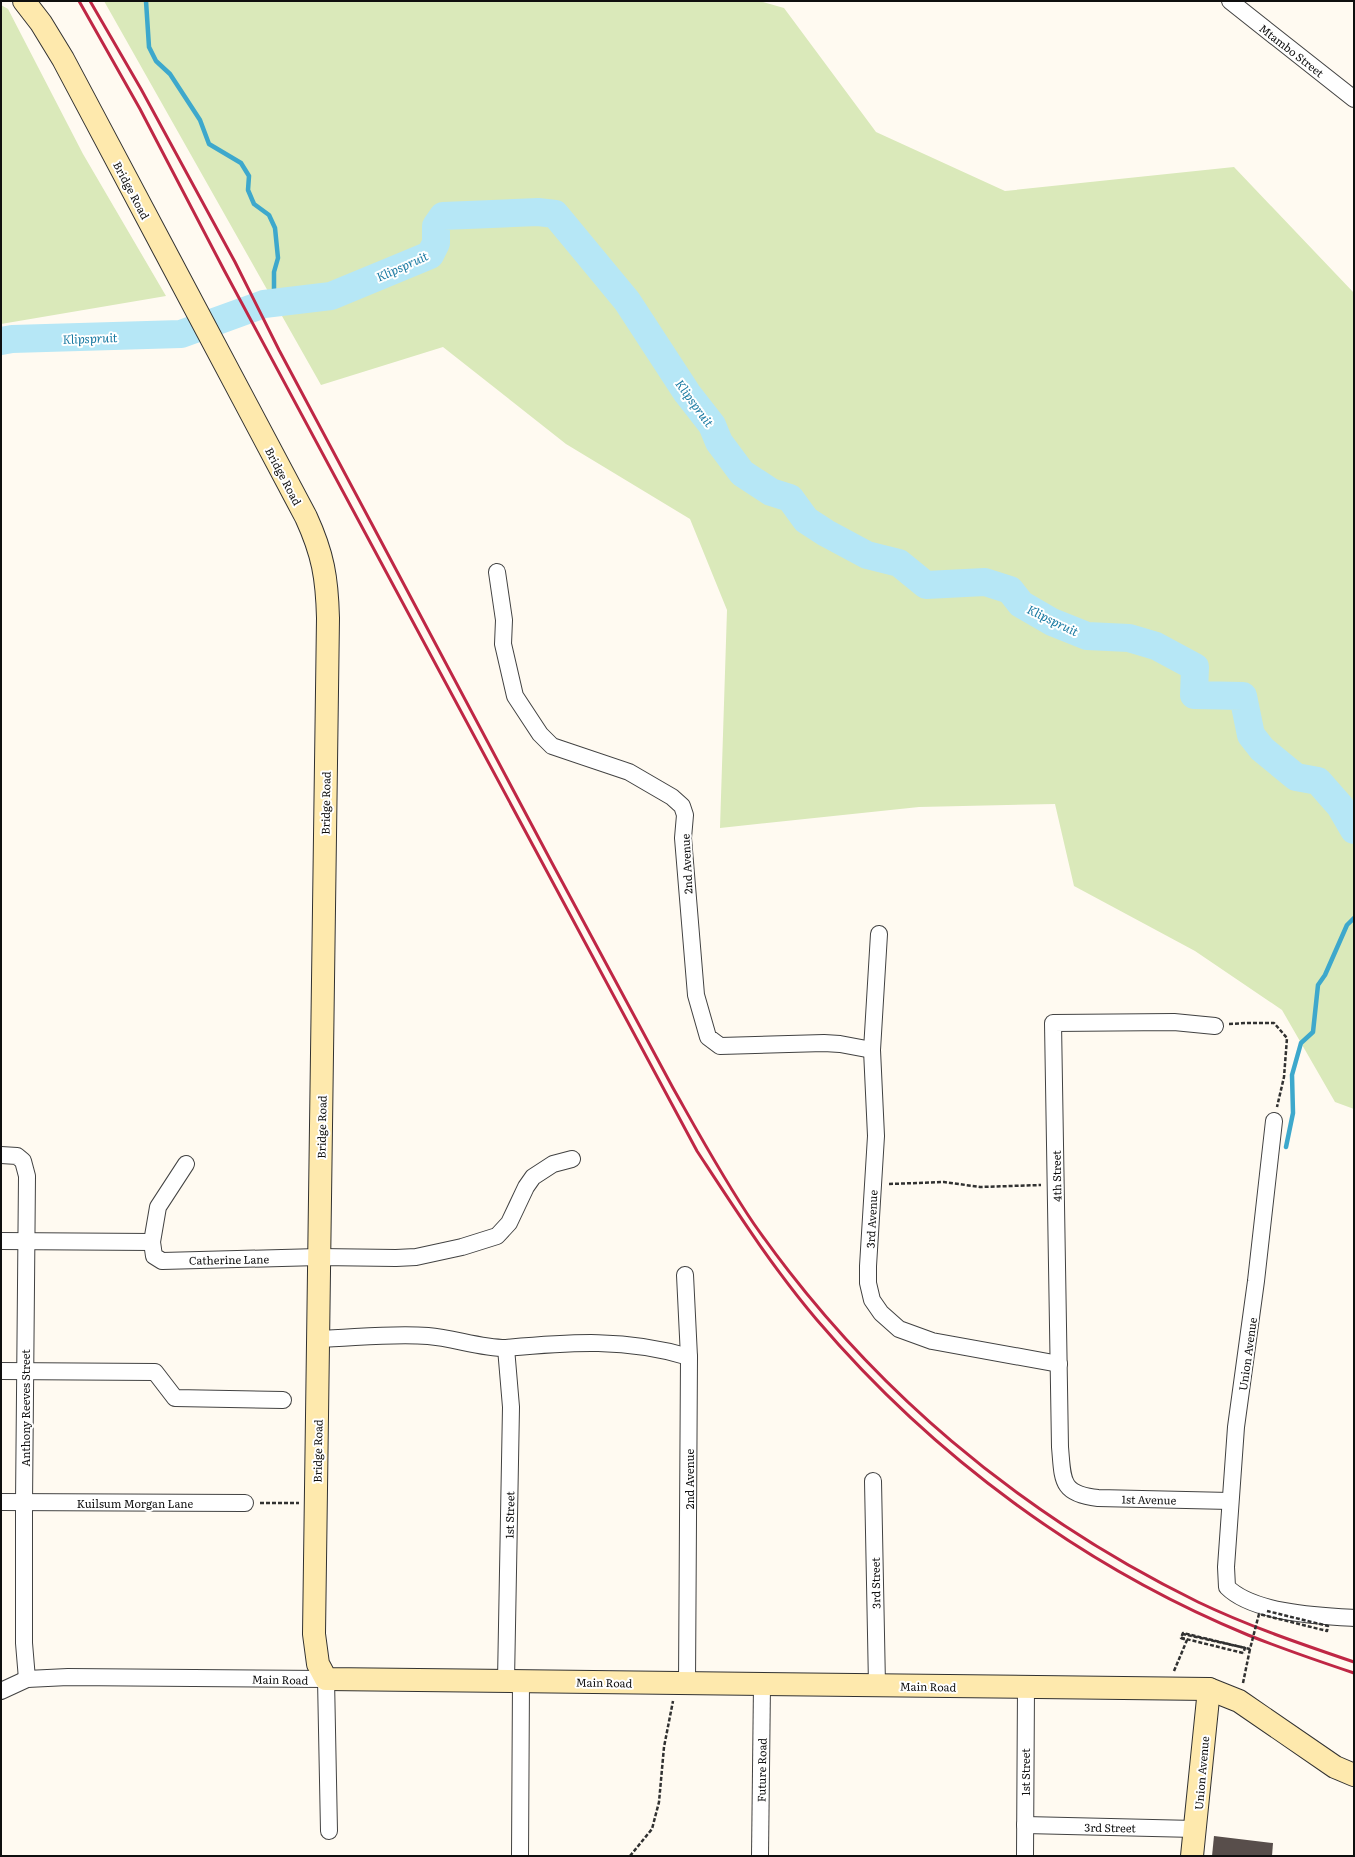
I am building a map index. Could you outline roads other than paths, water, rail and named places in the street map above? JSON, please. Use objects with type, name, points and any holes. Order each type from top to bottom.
[{"type":"street","name":"Bridge Road","points":[[24,1],[41,23],[64,59],[183,287],[306,517],[319,547],[326,575],[328,618],[314,1634],[318,1664],[326,1679]]},
{"type":"street","name":"Mtambo Street","points":[[1230,1],[1354,98]]},
{"type":"street","name":"2nd Avenue","points":[[497,572],[504,620],[504,644],[515,696],[540,734],[552,746],[629,772],[672,797],[682,806],[685,815],[683,838],[696,988],[708,1037],[720,1046],[824,1043],[840,1044],[872,1050]]},
{"type":"street","name":"3rd Avenue","points":[[879,934],[872,1050],[876,1136],[868,1283],[872,1300],[881,1314],[899,1329],[932,1341],[1059,1364]]},
{"type":"street","name":"4th Street","points":[[1070,1489],[1064,1480],[1060,1447],[1053,1023],[1174,1022],[1215,1026]]},
{"type":"street","name":"Union Avenue","points":[[1274,1121],[1256,1281],[1236,1427],[1230,1501],[1227,1587],[1254,1604],[1314,1616],[1354,1618]]},
{"type":"street","name":"Anthony Reeves Street","points":[[1,1155],[17,1156],[23,1161],[26,1167],[27,1242],[24,1643],[10,1682]]},
{"type":"street","name":"Catherine Lane","points":[[152,1242],[154,1256],[162,1261],[319,1257],[416,1257],[489,1240],[504,1230],[533,1177],[553,1164],[572,1159]]},
{"type":"street","points":[[1,1241],[152,1242],[158,1207],[186,1164]]},
{"type":"street","name":"2nd Avenue","points":[[683,1683],[689,1357],[685,1275]]},
{"type":"street","points":[[318,1338],[400,1334],[430,1336],[491,1348],[605,1342],[647,1346],[689,1357]]},
{"type":"street","name":"1st Street","points":[[506,1348],[511,1407],[513,1681],[520,1856]]},
{"type":"street","points":[[1,1371],[154,1372],[175,1398],[283,1400]]},
{"type":"street","name":"3rd Street","points":[[873,1481],[878,1686]]},
{"type":"street","name":"1st Avenue","points":[[1070,1489],[1081,1496],[1098,1498],[1230,1501]]},
{"type":"street","name":"Kuilsum Morgan Lane","points":[[1,1502],[245,1503]]},
{"type":"street","name":"Main Road","points":[[10,1682],[68,1677],[1209,1689]]},
{"type":"street","points":[[326,1679],[329,1831]]},
{"type":"street","name":"Future Road","points":[[760,1856],[762,1684]]},
{"type":"street","name":"1st Street","points":[[1025,1856],[1026,1687]]},
{"type":"street","name":"Union Avenue","points":[[1192,1856],[1209,1689]]},
{"type":"street","points":[[1209,1689],[1239,1701],[1335,1767],[1354,1775]]},
{"type":"street","name":"3rd Street","points":[[1025,1825],[1195,1829]]},
{"type":"waterway","points":[[146,1],[149,47],[156,61],[170,74],[200,120],[209,144],[241,163],[249,176],[248,190],[254,204],[269,215],[275,228],[278,258],[274,272],[274,303]]},
{"type":"waterway","name":"Klipspruit","points":[[1,341],[12,339],[181,334],[264,304],[331,296],[430,255],[436,243],[436,226],[443,216],[538,212],[555,214],[627,301],[687,393],[712,425],[719,442],[742,473],[771,492],[790,498],[806,520],[826,533],[867,555],[899,563],[926,585],[985,582],[1010,590],[1021,604],[1052,622],[1087,636],[1129,638],[1156,646],[1195,667],[1194,695],[1243,696],[1251,735],[1262,749],[1296,777],[1318,781],[1340,806],[1354,830]]},
{"type":"waterway","points":[[1286,1147],[1293,1113],[1292,1075],[1301,1043],[1313,1032],[1318,985],[1325,975],[1347,925],[1354,918]]},
{"type":"railway","points":[[79,1],[140,109],[224,270],[697,1151],[754,1237],[800,1300],[862,1370],[910,1417],[961,1462],[1014,1503],[1070,1541],[1127,1576],[1187,1608],[1248,1635],[1354,1673]]},
{"type":"railway","points":[[90,1],[141,89],[235,262],[279,350],[673,1088],[732,1191],[754,1224],[798,1283],[846,1339],[897,1392],[952,1441],[1009,1487],[1069,1529],[1132,1567],[1217,1611],[1255,1627],[1354,1662]]}]
